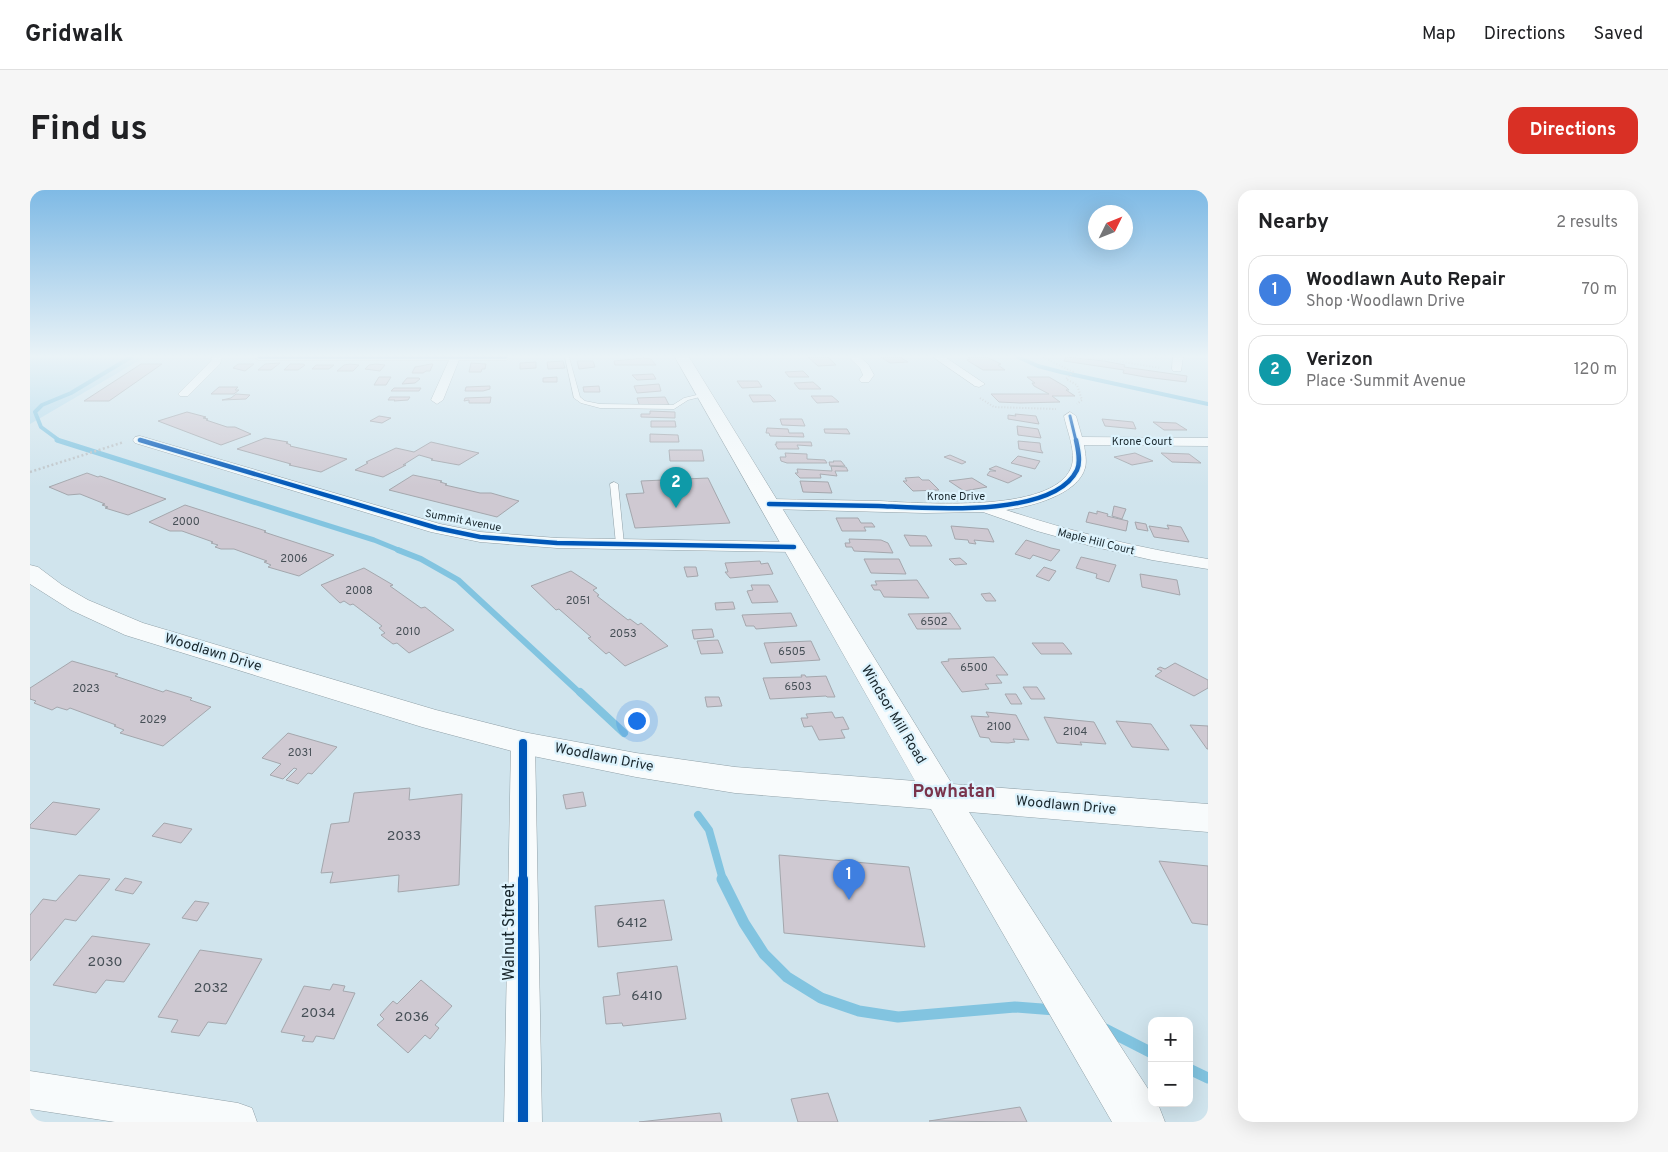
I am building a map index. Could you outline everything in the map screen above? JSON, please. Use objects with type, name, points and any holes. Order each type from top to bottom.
[{"type":"main road","name":"Windsor Mill Road","points":[[708,400],[941,796],[1140,1122]]},
{"type":"main road","name":"Woodlawn Drive","points":[[30,572],[59,593],[91,612],[134,629],[433,720],[523,743],[636,765],[735,780],[1208,818]]},
{"type":"street","name":"Krone Drive","points":[[769,504],[986,508],[1042,497],[1062,486],[1078,470],[1079,460],[1076,441],[1066,410]]},
{"type":"street","name":"Summit Avenue","points":[[140,440],[437,528],[480,537],[521,541],[794,547]]},
{"type":"street","name":"Krone Court","points":[[1076,441],[1208,442]]},
{"type":"street","name":"Maple Hill Court","points":[[986,508],[1047,529],[1094,542],[1136,552],[1208,564]]},
{"type":"street","name":"Walnut Street","points":[[523,743],[523,1122]]},
{"type":"street","points":[[30,1090],[238,1122]]},
{"type":"lane","points":[[582,400],[590,405],[612,407],[674,408],[684,400]]},
{"type":"lane","points":[[614,484],[620,544]]},
{"type":"path","points":[[987,400],[994,407],[1066,410],[1080,400]]},
{"type":"path","points":[[30,472],[125,442],[140,440]]},
{"type":"shaded area","points":[[30,400],[70,400],[30,424]]},
{"type":"building","points":[[469,400],[490,400],[490,403],[469,403]]},
{"type":"building","points":[[638,400],[667,400],[669,405],[640,407]]},
{"type":"building","points":[[752,400],[776,401],[753,402]]},
{"type":"building","points":[[815,400],[839,402],[817,403]]},
{"type":"building","points":[[997,400],[1060,402],[1020,403]]},
{"type":"building","points":[[650,411],[675,412],[675,418],[641,417],[641,414],[650,414]]},
{"type":"building","points":[[187,412],[251,434],[221,445],[158,421]]},
{"type":"building","points":[[1015,414],[1036,416],[1039,424],[1008,419],[1008,415],[1016,416]]},
{"type":"building","points":[[379,416],[391,418],[382,423],[370,421]]},
{"type":"building","points":[[780,419],[802,419],[805,426],[782,425]]},
{"type":"building","points":[[1102,419],[1133,422],[1136,429],[1105,426]]},
{"type":"building","points":[[651,421],[675,421],[676,427],[651,427]]},
{"type":"building","points":[[1153,422],[1176,423],[1187,430],[1164,430]]},
{"type":"building","points":[[1017,426],[1038,429],[1041,438],[1018,435]]},
{"type":"building","points":[[767,428],[788,429],[789,433],[803,433],[804,437],[770,436],[769,433],[766,433]]},
{"type":"building","points":[[824,429],[847,429],[850,434],[825,433]]},
{"type":"building","points":[[650,434],[678,435],[679,442],[650,442]]},
{"type":"building","points":[[265,438],[288,442],[286,443],[290,446],[347,459],[321,472],[289,465],[291,464],[237,449]]},
{"type":"building","points":[[1018,441],[1040,443],[1043,453],[1019,449]]},
{"type":"building","points":[[431,442],[479,453],[459,465],[431,460],[433,459],[419,455],[403,465],[406,465],[383,477],[355,470],[368,463],[366,462],[396,448],[414,452]]},
{"type":"building","points":[[776,442],[811,442],[812,446],[797,445],[799,449],[778,449],[775,444],[777,444]]},
{"type":"building","points":[[669,450],[702,450],[704,461],[670,461]]},
{"type":"building","points":[[785,453],[807,454],[807,459],[825,460],[827,463],[787,463],[781,461],[780,457],[786,457]]},
{"type":"building","points":[[1135,453],[1153,461],[1132,465],[1114,457]]},
{"type":"building","points":[[1161,453],[1189,454],[1201,463],[1172,462]]},
{"type":"building","points":[[950,455],[966,462],[962,464],[944,457]]},
{"type":"building","points":[[1018,456],[1040,461],[1035,469],[1011,463]]},
{"type":"building","points":[[841,461],[845,466],[830,466],[829,462]]},
{"type":"building","points":[[831,466],[846,467],[848,471],[835,471],[837,476],[820,474],[821,478],[800,478],[795,473],[798,473],[797,469],[832,471]]},
{"type":"building","points":[[996,466],[1022,476],[1008,483],[987,475],[990,471],[996,471],[989,469]]},
{"type":"building","points":[[87,473],[166,499],[128,515],[105,508],[108,507],[102,505],[105,504],[80,494],[68,495],[49,487]]},
{"type":"building","points":[[413,475],[442,481],[440,482],[447,484],[445,485],[480,493],[491,493],[519,501],[497,517],[389,490]]},
{"type":"building","points":[[919,477],[922,480],[929,480],[939,490],[913,491],[903,481],[907,481],[905,478]]},
{"type":"building","points":[[708,478],[730,523],[635,528],[626,494],[644,493],[641,481]]},
{"type":"building","points":[[972,478],[987,487],[964,491],[949,481]]},
{"type":"building","points":[[800,481],[828,482],[832,493],[803,492]]},
{"type":"building","points":[[185,505],[334,555],[299,576],[268,567],[271,565],[264,562],[267,561],[234,549],[221,549],[215,547],[218,545],[211,543],[213,542],[182,531],[170,531],[149,522]]},
{"type":"building","points":[[1114,506],[1126,509],[1122,519],[1112,516]]},
{"type":"building","points":[[1097,511],[1108,514],[1107,516],[1128,521],[1126,531],[1086,522],[1089,512],[1097,514]]},
{"type":"building","points":[[836,518],[858,518],[861,523],[872,523],[875,527],[864,527],[866,531],[842,531]]},
{"type":"building","points":[[1135,522],[1146,524],[1148,531],[1137,529]]},
{"type":"building","points":[[1167,525],[1181,527],[1189,542],[1154,537],[1149,526],[1169,529]]},
{"type":"building","points":[[951,526],[988,529],[994,542],[974,540],[976,544],[969,543],[968,540],[955,539]]},
{"type":"building","points":[[904,535],[926,536],[932,546],[910,546]]},
{"type":"building","points":[[849,539],[881,540],[888,543],[893,553],[854,551],[852,547],[846,547],[845,543],[850,543]]},
{"type":"building","points":[[1026,540],[1060,550],[1051,561],[1033,555],[1030,559],[1015,554]]},
{"type":"building","points":[[1081,557],[1116,565],[1109,582],[1096,578],[1097,574],[1076,568]]},
{"type":"building","points":[[960,558],[967,564],[955,565],[949,559]]},
{"type":"building","points":[[864,559],[899,559],[906,574],[871,573]]},
{"type":"building","points":[[760,561],[761,564],[768,563],[773,574],[730,578],[725,572],[728,572],[725,563]]},
{"type":"building","points":[[684,567],[696,567],[698,576],[687,577]]},
{"type":"building","points":[[1044,567],[1056,571],[1049,581],[1036,576]]},
{"type":"building","points":[[364,568],[393,585],[390,586],[421,608],[425,607],[454,630],[409,653],[397,643],[393,644],[381,635],[385,633],[379,628],[382,626],[353,604],[350,605],[344,601],[340,603],[321,585]]},
{"type":"building","points":[[571,571],[597,588],[593,590],[599,595],[597,596],[628,620],[630,619],[638,625],[641,623],[668,646],[625,666],[609,652],[606,654],[588,638],[591,637],[559,609],[556,610],[531,586]]},
{"type":"building","points":[[1140,574],[1177,580],[1180,595],[1142,587]]},
{"type":"building","points":[[917,580],[929,598],[884,597],[880,590],[874,590],[871,585],[877,585],[875,581]]},
{"type":"building","points":[[751,585],[769,585],[778,602],[752,603],[747,591],[753,590]]},
{"type":"building","points":[[990,593],[996,601],[986,601],[981,594]]},
{"type":"building","points":[[733,602],[735,609],[716,610],[715,603]]},
{"type":"building","points":[[791,613],[797,626],[756,629],[754,626],[746,626],[742,615]]},
{"type":"building","points":[[950,613],[961,629],[917,629],[908,614]]},
{"type":"building","points":[[712,629],[714,637],[694,639],[692,630]]},
{"type":"building","points":[[718,640],[723,653],[701,654],[697,641]]},
{"type":"building","points":[[811,641],[820,660],[771,663],[764,643]]},
{"type":"building","points":[[1032,643],[1063,643],[1072,654],[1041,654]]},
{"type":"building","points":[[994,657],[1008,675],[996,675],[1002,683],[985,684],[989,689],[962,692],[941,662],[949,661],[948,659]]},
{"type":"building","points":[[72,661],[118,674],[115,676],[163,692],[166,690],[192,698],[190,700],[211,707],[163,746],[120,733],[124,730],[114,726],[116,725],[70,708],[67,710],[57,707],[52,710],[34,703],[36,701],[30,699],[30,688]]},
{"type":"building","points":[[1175,663],[1208,680],[1208,688],[1194,696],[1155,676],[1162,671],[1157,669],[1160,667],[1165,669]]},
{"type":"building","points":[[801,675],[806,677],[826,676],[835,697],[770,699],[763,678],[802,677]]},
{"type":"building","points":[[1023,687],[1037,687],[1045,699],[1031,699]]},
{"type":"building","points":[[1005,694],[1016,694],[1022,704],[1011,704]]},
{"type":"building","points":[[705,697],[719,697],[722,706],[707,707]]},
{"type":"building","points":[[832,712],[835,718],[843,717],[849,729],[841,730],[845,738],[819,740],[812,726],[804,727],[801,718],[808,718],[806,714]]},
{"type":"building","points":[[986,712],[1016,715],[1029,740],[1013,739],[1015,742],[1008,743],[991,742],[989,738],[980,737],[971,716],[989,717]]},
{"type":"building","points":[[1044,717],[1094,722],[1106,744],[1057,743]]},
{"type":"building","points":[[1116,721],[1151,724],[1169,750],[1132,747]]},
{"type":"building","points":[[1190,725],[1208,726],[1208,749],[1207,749]]},
{"type":"building","points":[[288,733],[337,747],[312,774],[308,773],[298,784],[286,780],[297,769],[294,768],[283,779],[270,775],[281,764],[262,758]]},
{"type":"building","points":[[410,788],[409,800],[462,794],[459,885],[398,892],[399,875],[330,883],[333,872],[321,873],[331,824],[349,822],[354,793]]},
{"type":"building","points":[[583,792],[586,806],[566,809],[563,795]]},
{"type":"building","points":[[53,802],[100,809],[76,835],[30,828],[30,825]]},
{"type":"building","points":[[164,823],[192,829],[181,843],[152,836]]},
{"type":"building","points":[[779,855],[909,867],[925,947],[784,933]]},
{"type":"building","points":[[1159,861],[1208,866],[1208,925],[1192,923]]},
{"type":"building","points":[[79,875],[110,879],[76,921],[65,919],[30,961],[30,915],[43,899],[56,901]]},
{"type":"building","points":[[125,878],[142,882],[133,894],[115,890]]},
{"type":"building","points":[[664,900],[672,940],[598,947],[595,906]]},
{"type":"building","points":[[195,901],[209,903],[197,921],[182,918]]},
{"type":"building","points":[[92,936],[150,944],[124,982],[106,980],[96,993],[53,985]]},
{"type":"building","points":[[200,950],[262,959],[226,1024],[208,1022],[199,1036],[171,1032],[178,1020],[158,1017]]},
{"type":"building","points":[[677,966],[686,1019],[623,1026],[622,1023],[606,1024],[603,997],[620,995],[617,973]]},
{"type":"building","points":[[421,980],[452,1006],[435,1025],[439,1028],[430,1039],[425,1035],[408,1053],[377,1025],[384,1019],[380,1015],[393,1001],[397,1004]]},
{"type":"building","points":[[333,984],[345,986],[343,991],[355,993],[334,1039],[316,1036],[313,1042],[302,1041],[305,1036],[281,1032],[304,986],[330,990]]},
{"type":"building","points":[[828,1093],[838,1122],[798,1122],[791,1099]]},
{"type":"building","points":[[1020,1107],[1027,1122],[929,1121]]},
{"type":"building","points":[[720,1113],[722,1122],[639,1122]]},
{"type":"waterway","points":[[53,400],[42,405],[35,412],[41,427],[60,441]]},
{"type":"waterway","points":[[1192,400],[1208,404]]},
{"type":"waterway","points":[[60,441],[374,540],[401,551]]},
{"type":"waterway","points":[[398,550],[421,559],[458,580],[581,694]]},
{"type":"waterway","points":[[580,692],[624,733]]},
{"type":"waterway","points":[[698,815],[709,830],[723,880]]},
{"type":"waterway","points":[[722,879],[744,923],[764,954],[787,977],[821,998],[859,1011],[898,1017],[1015,1007],[1055,1010]]},
{"type":"waterway","points":[[1105,1029],[1148,1051]]},
{"type":"waterway","points":[[1193,1071],[1208,1078]]},
{"type":"cycle path","points":[[769,504],[955,508],[1015,504],[1042,497],[1063,486],[1077,471],[1079,466],[1070,416]]},
{"type":"cycle path","points":[[140,440],[437,528],[480,537],[557,543],[794,547]]},
{"type":"cycle path","points":[[523,743],[523,1122]]},
{"type":"place","name":"Verizon","points":[[676,508]]},
{"type":"place","name":"Woodlawn Auto Repair","points":[[849,900]]},
{"type":"district","name":"Powhatan","points":[[954,792]]}]
